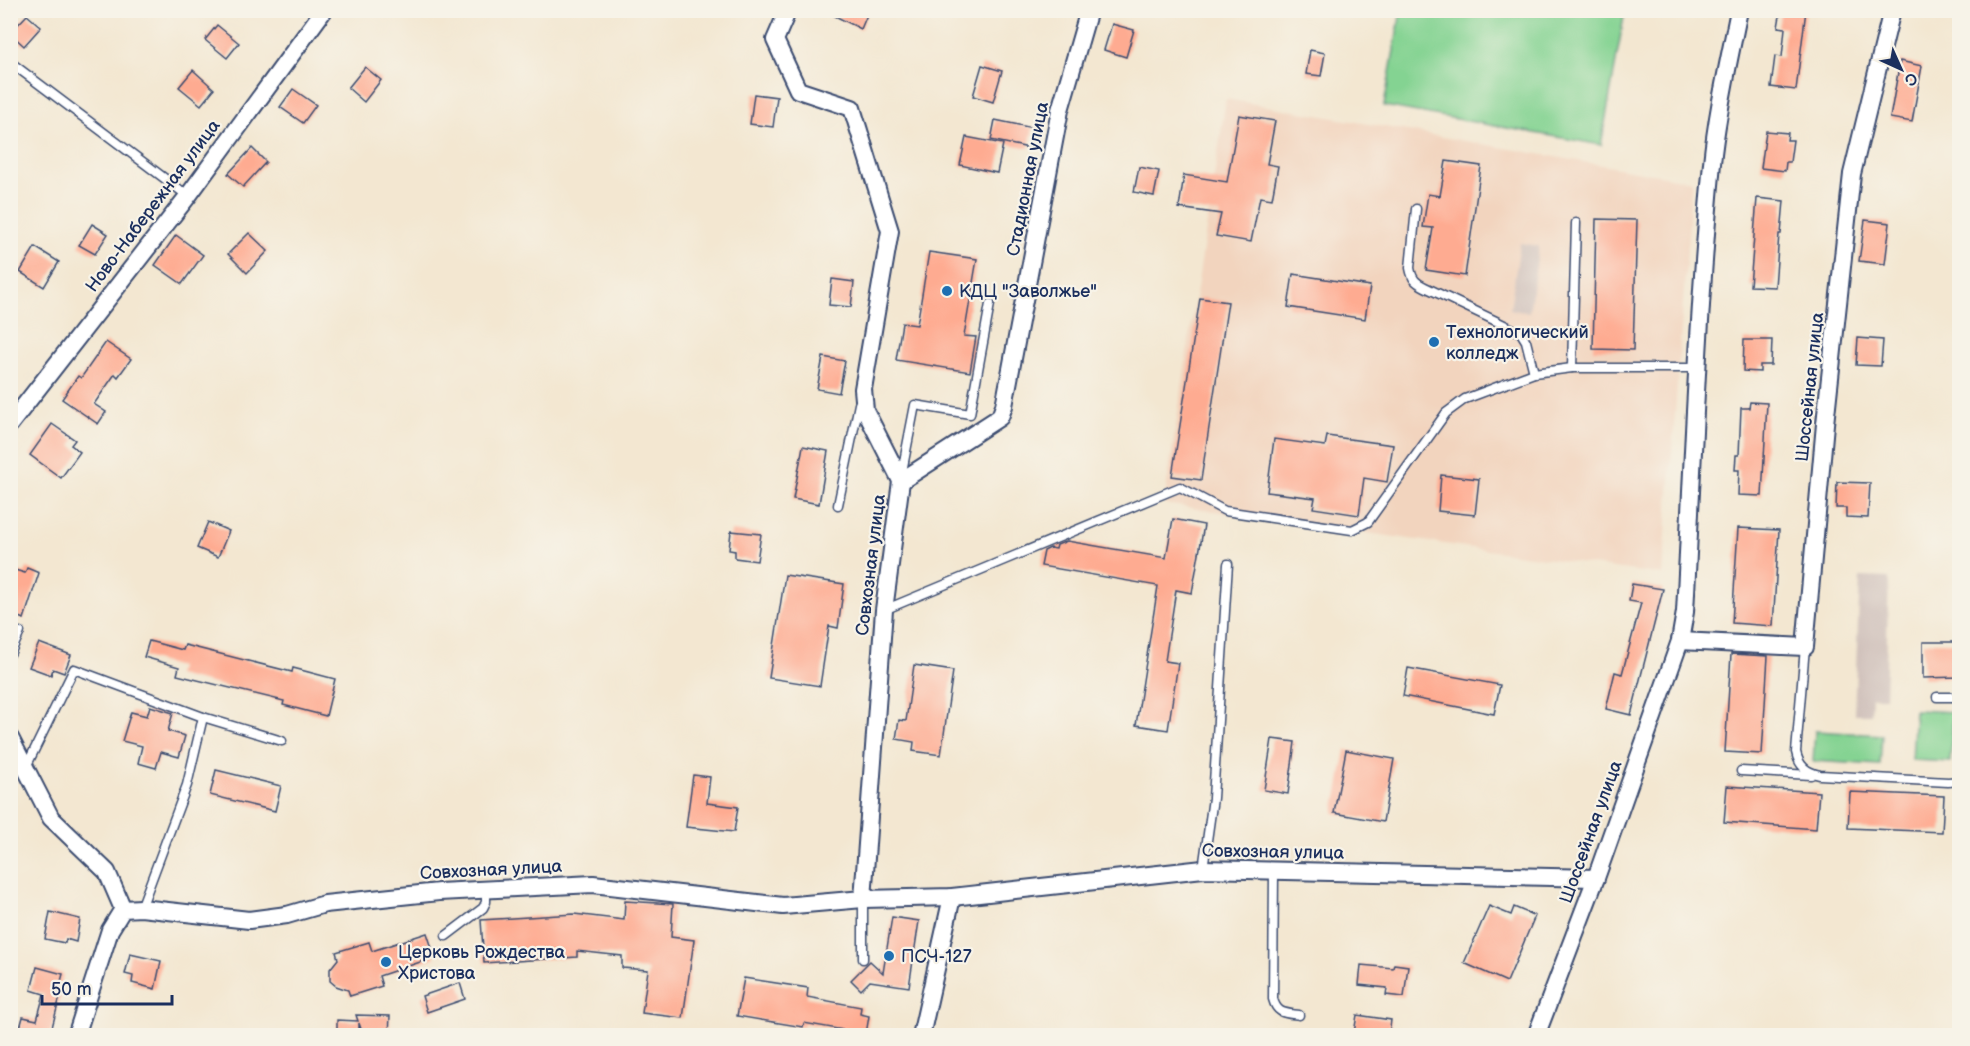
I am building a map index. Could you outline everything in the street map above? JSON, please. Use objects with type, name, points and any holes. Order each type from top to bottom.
[{"type":"street","name":"Ново-Набережная улица","points":[[10,424],[188,196],[324,10]]},
{"type":"street","name":"Совхозная улица","points":[[788,10],[775,40],[798,90],[852,108],[890,231],[862,389],[865,410],[901,481],[884,610],[862,899]]},
{"type":"street","name":"Стадионная улица","points":[[901,481],[1000,417],[1004,406],[1060,110],[1089,10]]},
{"type":"street","name":"Шоссейная улица","points":[[1536,1035],[1596,878],[1680,641],[1685,612],[1698,368],[1713,162],[1739,10]]},
{"type":"street","name":"Шоссейная улица","points":[[1805,647],[1825,424],[1852,174],[1892,10]]},
{"type":"street","points":[[1680,641],[1805,647]]},
{"type":"street","points":[[10,738],[51,818],[107,872],[123,909],[110,930],[76,1035]]},
{"type":"street","name":"Совхозная улица","points":[[123,909],[141,908],[249,920],[287,915],[325,904],[439,892],[593,884],[783,906],[862,899],[952,897],[1203,869],[1596,878]]},
{"type":"street","points":[[921,1035],[952,897]]},
{"type":"lane","points":[[10,62],[188,196]]},
{"type":"lane","points":[[1416,209],[1411,277],[1415,282],[1521,333],[1526,341],[1534,373]]},
{"type":"lane","points":[[1572,368],[1576,223]]},
{"type":"lane","points":[[901,481],[915,405],[970,414],[990,304]]},
{"type":"lane","points":[[884,610],[1180,487],[1224,511],[1352,530],[1368,522],[1446,413],[1465,399],[1534,373],[1572,368],[1698,368]]},
{"type":"lane","points":[[838,505],[862,389]]},
{"type":"lane","points":[[1203,869],[1213,798],[1228,564]]},
{"type":"lane","points":[[10,654],[20,632]]},
{"type":"lane","points":[[1805,647],[1796,752],[1803,768],[1820,775]]},
{"type":"lane","points":[[26,767],[74,669],[203,717],[282,741]]},
{"type":"lane","points":[[1937,697],[1959,697]]},
{"type":"lane","points":[[141,908],[187,784],[203,717]]},
{"type":"lane","points":[[1741,771],[1959,781]]},
{"type":"lane","points":[[1274,871],[1273,999],[1275,1008],[1282,1013],[1299,1014]]},
{"type":"lane","points":[[446,936],[483,908],[486,902],[486,889]]},
{"type":"lane","points":[[862,899],[863,959]]},
{"type":"shaded area","name":"Технологический колледж","points":[[1226,99],[1692,181],[1663,575],[1164,504]]},
{"type":"shaded area","points":[[1520,243],[1539,246],[1529,312],[1510,309]]},
{"type":"shaded area","points":[[1860,577],[1889,578],[1885,697],[1872,697],[1871,714],[1854,714]]},
{"type":"green space","points":[[1401,11],[1625,11],[1601,145],[1384,106]]},
{"type":"green space","points":[[1915,710],[1953,712],[1950,762],[1912,760]]},
{"type":"green space","points":[[1815,731],[1882,735],[1880,765],[1813,761]]},
{"type":"building","points":[[823,10],[869,10],[861,29]]},
{"type":"building","points":[[1781,10],[1806,10],[1796,90],[1771,87],[1775,56],[1782,57],[1785,28],[1778,27]]},
{"type":"building","points":[[27,15],[41,27],[24,46],[10,33]]},
{"type":"building","points":[[1112,24],[1134,30],[1126,57],[1104,50]]},
{"type":"building","points":[[217,25],[239,43],[227,58],[205,40]]},
{"type":"building","points":[[1310,50],[1325,53],[1321,76],[1306,74]]},
{"type":"building","points":[[1900,61],[1922,66],[1912,122],[1890,118]]},
{"type":"building","points":[[982,65],[1002,71],[993,102],[973,96]]},
{"type":"building","points":[[365,67],[381,80],[364,102],[348,88]]},
{"type":"building","points":[[193,70],[214,89],[201,105],[179,87]]},
{"type":"building","points":[[293,89],[316,105],[303,123],[280,107]]},
{"type":"building","points":[[754,94],[777,97],[773,127],[750,124]]},
{"type":"building","points":[[1239,115],[1275,121],[1267,164],[1278,166],[1272,199],[1260,197],[1251,242],[1216,236],[1221,214],[1179,208],[1184,175],[1227,182]]},
{"type":"building","points":[[995,120],[1033,128],[1029,148],[991,140]]},
{"type":"building","points":[[1766,131],[1788,133],[1787,140],[1793,140],[1790,162],[1786,162],[1785,171],[1761,168]]},
{"type":"building","points":[[966,137],[1003,144],[997,173],[960,165]]},
{"type":"building","points":[[252,148],[266,162],[243,187],[228,174]]},
{"type":"building","points":[[1446,161],[1481,166],[1465,276],[1426,270],[1433,228],[1423,227],[1428,194],[1440,196]]},
{"type":"building","points":[[1139,167],[1159,171],[1154,196],[1134,192]]},
{"type":"building","points":[[1757,198],[1784,201],[1775,287],[1750,286]]},
{"type":"building","points":[[1596,219],[1637,220],[1633,350],[1593,349]]},
{"type":"building","points":[[1865,220],[1890,223],[1885,264],[1859,261]]},
{"type":"building","points":[[92,224],[108,234],[95,254],[79,245]]},
{"type":"building","points":[[249,233],[268,251],[247,273],[228,254]]},
{"type":"building","points":[[176,235],[203,255],[182,284],[155,265]]},
{"type":"building","points":[[35,247],[59,262],[44,287],[20,272]]},
{"type":"building","name":"КДЦ \"Заволжье\"","points":[[929,252],[977,259],[964,336],[976,337],[970,372],[896,360],[902,323],[917,325]]},
{"type":"building","points":[[1293,274],[1370,286],[1365,319],[1288,307]]},
{"type":"building","points":[[832,279],[854,282],[851,307],[829,305]]},
{"type":"building","points":[[1200,298],[1228,302],[1201,480],[1172,476]]},
{"type":"building","points":[[1858,338],[1883,340],[1881,366],[1856,365]]},
{"type":"building","points":[[1744,340],[1772,340],[1771,365],[1760,365],[1760,372],[1743,371]]},
{"type":"building","points":[[106,342],[131,359],[118,377],[115,374],[94,404],[106,412],[98,424],[62,399],[78,376],[81,378]]},
{"type":"building","points":[[823,357],[845,361],[839,393],[817,389]]},
{"type":"building","points":[[1750,402],[1767,403],[1762,496],[1738,495],[1739,470],[1735,470],[1736,455],[1739,455],[1741,408],[1749,408]]},
{"type":"building","points":[[52,424],[75,440],[71,445],[80,452],[61,478],[30,455]]},
{"type":"building","points":[[1327,436],[1393,445],[1387,482],[1364,478],[1359,515],[1313,508],[1315,498],[1267,492],[1274,439],[1325,446]]},
{"type":"building","points":[[803,446],[828,451],[819,504],[793,499]]},
{"type":"building","points":[[1441,475],[1479,479],[1475,515],[1438,511]]},
{"type":"building","points":[[1837,482],[1870,483],[1868,518],[1846,517],[1846,508],[1836,508]]},
{"type":"building","points":[[1173,519],[1204,525],[1192,593],[1176,590],[1165,661],[1178,663],[1168,730],[1136,725],[1158,586],[1041,566],[1044,551],[1050,548],[1056,549],[1057,545],[1067,541],[1166,558]]},
{"type":"building","points":[[208,522],[229,531],[218,557],[197,548]]},
{"type":"building","points":[[1738,528],[1779,530],[1773,626],[1732,623]]},
{"type":"building","points":[[731,531],[761,534],[757,561],[735,558],[735,551],[729,550]]},
{"type":"building","points":[[27,568],[39,573],[24,619],[10,614],[10,584],[15,570],[25,573]]},
{"type":"building","points":[[785,575],[844,584],[838,628],[829,626],[820,686],[769,678]]},
{"type":"building","points":[[1632,584],[1663,589],[1631,715],[1606,709],[1615,672],[1622,674],[1641,603],[1629,601]]},
{"type":"building","points":[[149,641],[183,650],[185,645],[292,672],[293,668],[335,679],[326,716],[283,705],[284,701],[177,675],[179,667],[144,657]]},
{"type":"building","points":[[1923,642],[1959,642],[1959,677],[1923,678]]},
{"type":"building","points":[[39,643],[71,655],[64,673],[53,669],[51,675],[29,667]]},
{"type":"building","points":[[1731,654],[1768,656],[1762,754],[1725,752]]},
{"type":"building","points":[[914,665],[953,671],[941,755],[913,751],[914,742],[896,739],[899,720],[906,721]]},
{"type":"building","points":[[1408,668],[1500,685],[1494,714],[1403,696]]},
{"type":"building","points":[[150,706],[173,713],[168,731],[185,736],[179,757],[161,752],[156,768],[138,763],[142,746],[122,741],[131,712],[147,716]]},
{"type":"building","points":[[1272,739],[1295,742],[1288,794],[1264,790]]},
{"type":"building","points":[[1346,750],[1394,759],[1383,822],[1334,813]]},
{"type":"building","points":[[216,770],[281,786],[275,811],[210,795]]},
{"type":"building","points":[[693,775],[710,777],[707,803],[738,807],[734,832],[686,827]]},
{"type":"building","points":[[1727,786],[1819,792],[1816,829],[1724,822]]},
{"type":"building","points":[[1850,792],[1944,796],[1942,832],[1848,828]]},
{"type":"building","points":[[625,901],[673,904],[671,937],[694,940],[683,1018],[642,1013],[648,970],[622,968],[622,956],[577,951],[577,957],[484,963],[481,920],[574,914],[624,920]]},
{"type":"building","points":[[1489,906],[1511,915],[1514,907],[1535,916],[1507,982],[1464,963]]},
{"type":"building","points":[[50,912],[80,919],[76,942],[66,939],[65,943],[45,939]]},
{"type":"building","points":[[892,917],[919,921],[909,987],[870,981],[861,990],[851,980],[870,961],[883,973]]},
{"type":"building","points":[[427,933],[435,957],[379,976],[382,986],[350,996],[348,990],[330,981],[330,969],[338,959],[336,952],[369,942],[372,951]]},
{"type":"building","points":[[130,954],[161,961],[155,989],[132,983],[133,976],[125,974]]},
{"type":"building","points":[[1394,964],[1408,966],[1404,997],[1386,995],[1387,988],[1359,985],[1361,965],[1393,968]]},
{"type":"building","points":[[37,967],[63,974],[58,992],[61,993],[50,1035],[18,1035],[23,1017],[37,1020],[44,994],[31,990]]},
{"type":"building","points":[[744,978],[808,988],[807,997],[861,1007],[860,1014],[869,1016],[866,1034],[804,1023],[803,1027],[737,1016]]},
{"type":"building","points":[[460,983],[465,999],[427,1012],[422,996]]},
{"type":"building","points":[[356,1015],[390,1016],[389,1033],[362,1032],[359,1023],[359,1035],[337,1035],[337,1020],[358,1021]]},
{"type":"building","points":[[1357,1015],[1391,1020],[1389,1035],[1354,1033]]},
{"type":"place","name":"КДЦ \"Заволжье\"","points":[[947,291]]},
{"type":"place","name":"Технологический колледж","points":[[1434,342]]},
{"type":"place","name":"ПСЧ-127","points":[[889,956]]},
{"type":"place","name":"Церковь Рождества Христова","points":[[386,962]]}]
